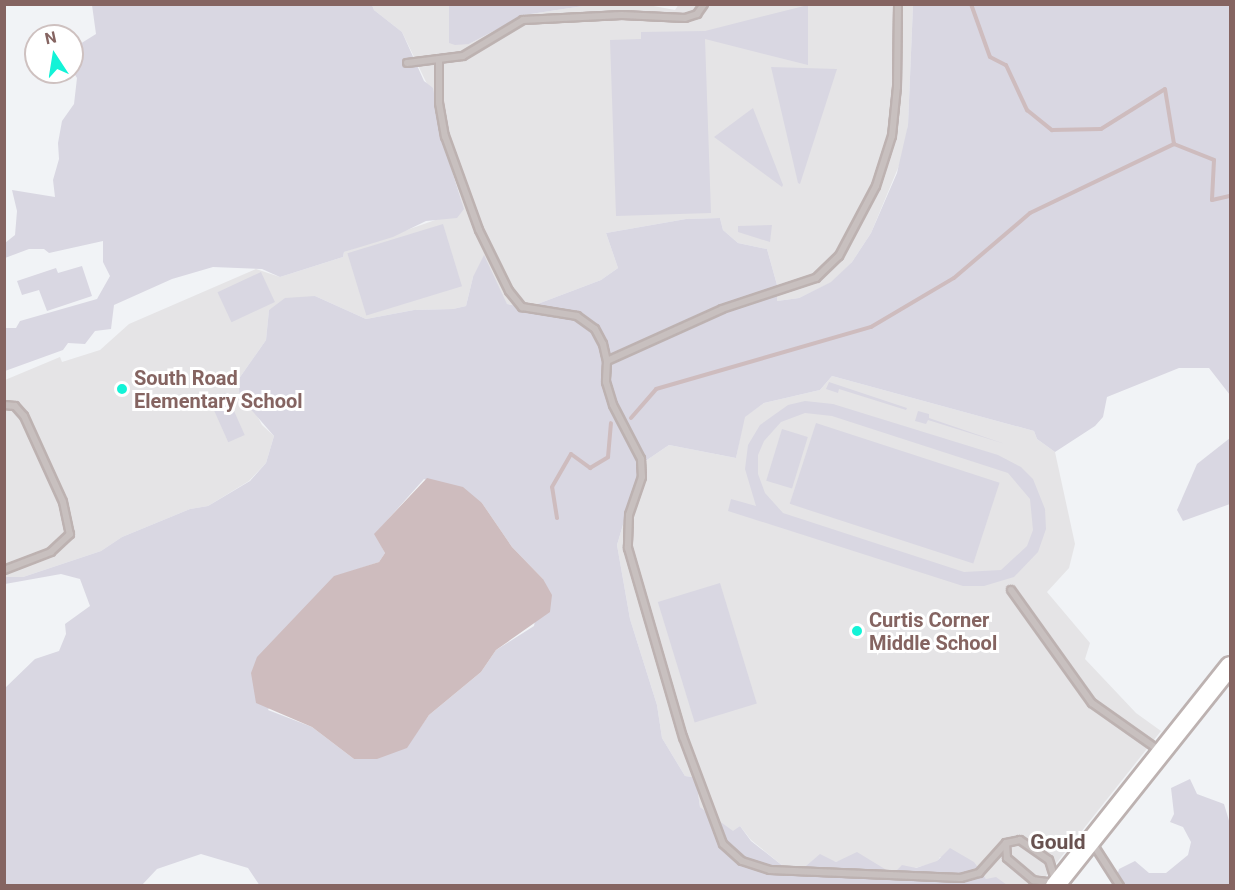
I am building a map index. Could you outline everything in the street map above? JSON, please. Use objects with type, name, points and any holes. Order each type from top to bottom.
[{"type":"street","points":[[1055,884],[1092,841],[1230,666]]},
{"type":"lane","points":[[407,63],[463,56],[523,20],[622,15],[685,18],[697,14],[704,4]]},
{"type":"lane","points":[[607,361],[722,309],[816,278],[839,256],[876,186],[892,136],[897,87],[898,4]]},
{"type":"lane","points":[[439,59],[439,103],[445,136],[480,230],[508,291],[522,307],[577,316],[595,329],[607,361],[606,381],[613,405],[641,459],[642,477],[629,515],[628,549],[682,737],[723,844],[742,861],[770,870],[961,878],[979,873],[1006,843],[1020,840],[1049,860],[1055,884],[1032,879],[1007,858],[1006,843]]},
{"type":"lane","points":[[4,405],[15,406],[24,416],[63,502],[70,534],[51,552],[4,570]]},
{"type":"lane","points":[[1011,590],[1092,703],[1161,751]]},
{"type":"lane","points":[[1092,841],[1120,885]]},
{"type":"shaded area","points":[[449,4],[590,5],[524,15],[469,44],[455,45],[449,43]]},
{"type":"shaded area","points":[[679,4],[913,5],[908,125],[903,156],[871,233],[852,262],[832,282],[799,298],[777,301],[777,285],[767,249],[738,243],[723,230],[720,218],[686,219],[606,233],[618,268],[601,280],[527,308],[507,304],[473,277],[466,306],[453,309],[414,310],[366,319],[315,296],[269,310],[266,340],[238,380],[262,425],[274,436],[266,463],[249,481],[208,506],[190,509],[122,537],[101,551],[23,577],[5,577],[5,380],[60,357],[62,362],[100,350],[129,324],[256,269],[280,277],[343,257],[344,252],[441,218],[462,203],[428,86],[402,32],[374,10],[372,5],[449,5],[449,43],[469,44],[524,15],[590,5],[648,5],[675,10]]},
{"type":"shaded area","points":[[92,5],[372,5],[374,10],[402,32],[424,81],[433,88],[443,142],[464,209],[457,218],[426,221],[393,237],[344,252],[343,257],[280,277],[262,269],[213,267],[172,279],[114,305],[111,329],[95,331],[85,344],[68,343],[63,350],[5,371],[4,328],[16,328],[20,321],[97,299],[110,276],[103,262],[103,241],[49,253],[44,249],[29,249],[5,258],[5,243],[15,235],[17,211],[12,190],[55,197],[53,180],[59,159],[58,143],[62,121],[74,104],[76,84],[84,84],[84,42],[96,34]]},
{"type":"shaded area","points":[[808,5],[808,65],[705,39],[711,213],[616,216],[610,40],[641,39],[641,32],[705,31]]},
{"type":"shaded area","points":[[913,5],[1230,5],[1230,395],[1209,368],[1179,368],[1107,397],[1103,417],[1095,426],[1055,452],[1037,439],[1034,431],[832,376],[820,390],[764,403],[745,417],[736,458],[669,445],[641,464],[617,545],[630,619],[657,705],[662,738],[685,776],[692,777],[697,786],[700,807],[733,831],[740,826],[751,841],[788,870],[801,870],[820,854],[836,862],[857,852],[893,874],[902,865],[916,868],[937,861],[950,848],[974,862],[986,879],[996,877],[1007,885],[260,886],[248,868],[201,854],[157,869],[142,885],[5,886],[5,688],[35,659],[59,651],[66,634],[65,624],[90,606],[80,579],[61,574],[5,584],[5,577],[23,577],[101,551],[122,537],[190,509],[208,506],[250,481],[266,463],[274,436],[240,397],[238,380],[266,340],[269,310],[285,298],[315,296],[366,319],[414,310],[453,309],[466,306],[473,277],[484,255],[507,304],[527,308],[601,280],[618,268],[606,233],[686,219],[720,218],[723,230],[738,243],[767,249],[777,285],[777,301],[799,298],[831,282],[852,262],[871,233],[897,173],[908,125]],"holes":[[[424,479],[482,503],[512,547],[543,579],[534,626],[496,650],[481,672],[429,715],[406,748],[354,759],[312,727],[268,710],[334,577],[379,562],[385,553],[375,534]]]},
{"type":"shaded area","points":[[771,67],[837,69],[800,184],[798,183]]},
{"type":"shaded area","points":[[753,108],[783,185],[782,187],[714,137]]},
{"type":"shaded area","points":[[443,224],[462,286],[366,315],[347,253]]},
{"type":"shaded area","points":[[772,225],[770,242],[738,232],[738,226]]},
{"type":"shaded area","points":[[82,266],[92,296],[47,311],[39,290],[22,295],[17,281],[56,268],[58,273]]},
{"type":"shaded area","points":[[261,272],[275,302],[231,322],[217,292]]},
{"type":"shaded area","name":"Curtis Corner Middle School","points":[[832,376],[1034,431],[1037,439],[1055,452],[1075,544],[1069,568],[1047,592],[1090,643],[1085,659],[1136,713],[1161,731],[1039,885],[1007,885],[986,879],[975,867],[940,857],[937,862],[893,874],[848,858],[836,862],[817,857],[801,870],[788,870],[751,840],[740,826],[733,832],[700,807],[697,786],[692,777],[685,776],[662,738],[657,705],[630,619],[617,545],[641,464],[669,445],[736,458],[744,417],[764,403],[820,390]]},
{"type":"shaded area","points":[[829,382],[907,408],[906,410],[839,389],[838,393],[826,389]]},
{"type":"shaded area","points":[[226,393],[245,435],[228,442],[210,400]]},
{"type":"shaded area","points":[[805,401],[833,404],[998,455],[1021,467],[1033,479],[1045,509],[1046,529],[1038,552],[1014,577],[984,586],[963,586],[728,511],[731,499],[756,506],[745,469],[748,445],[760,425],[788,405]],"holes":[[[805,413],[832,416],[1008,473],[1030,499],[1033,530],[1027,546],[1001,570],[964,572],[783,513],[765,493],[758,474],[758,455],[764,441],[781,422]]]},
{"type":"shaded area","points":[[918,411],[929,414],[929,418],[1005,444],[928,420],[926,424],[915,421]]},
{"type":"shaded area","points":[[816,423],[1000,483],[973,563],[790,504]]},
{"type":"shaded area","points":[[782,429],[808,437],[792,489],[766,481]]},
{"type":"shaded area","points":[[1230,438],[1230,504],[1183,521],[1177,510],[1197,464]]},
{"type":"shaded area","points":[[427,478],[463,487],[482,503],[512,547],[543,579],[552,595],[550,612],[496,650],[481,672],[429,715],[407,748],[377,759],[354,759],[312,727],[256,703],[251,673],[257,657],[334,576],[379,562],[385,553],[374,534]]},
{"type":"shaded area","points":[[720,583],[757,703],[695,722],[658,602]]},
{"type":"shaded area","points":[[1190,779],[1197,794],[1224,804],[1230,824],[1230,885],[1114,886],[1119,869],[1135,861],[1149,873],[1166,873],[1188,855],[1191,842],[1183,827],[1170,822],[1174,814],[1171,788]]},
{"type":"waterway","points":[[971,4],[990,57],[1006,65],[1027,110],[1052,130],[1101,129],[1165,89],[1174,144]]},
{"type":"waterway","points":[[631,418],[656,389],[871,327],[954,278],[1030,213],[1174,144],[1214,160],[1212,200],[1230,196]]},
{"type":"waterway","points":[[557,518],[552,487],[571,454],[590,468],[608,457],[611,423]]},
{"type":"place","name":"South Road Elementary School","points":[[122,389]]},
{"type":"place","name":"Curtis Corner Middle School","points":[[857,631]]},
{"type":"district","name":"Gould","points":[[1058,842]]}]
